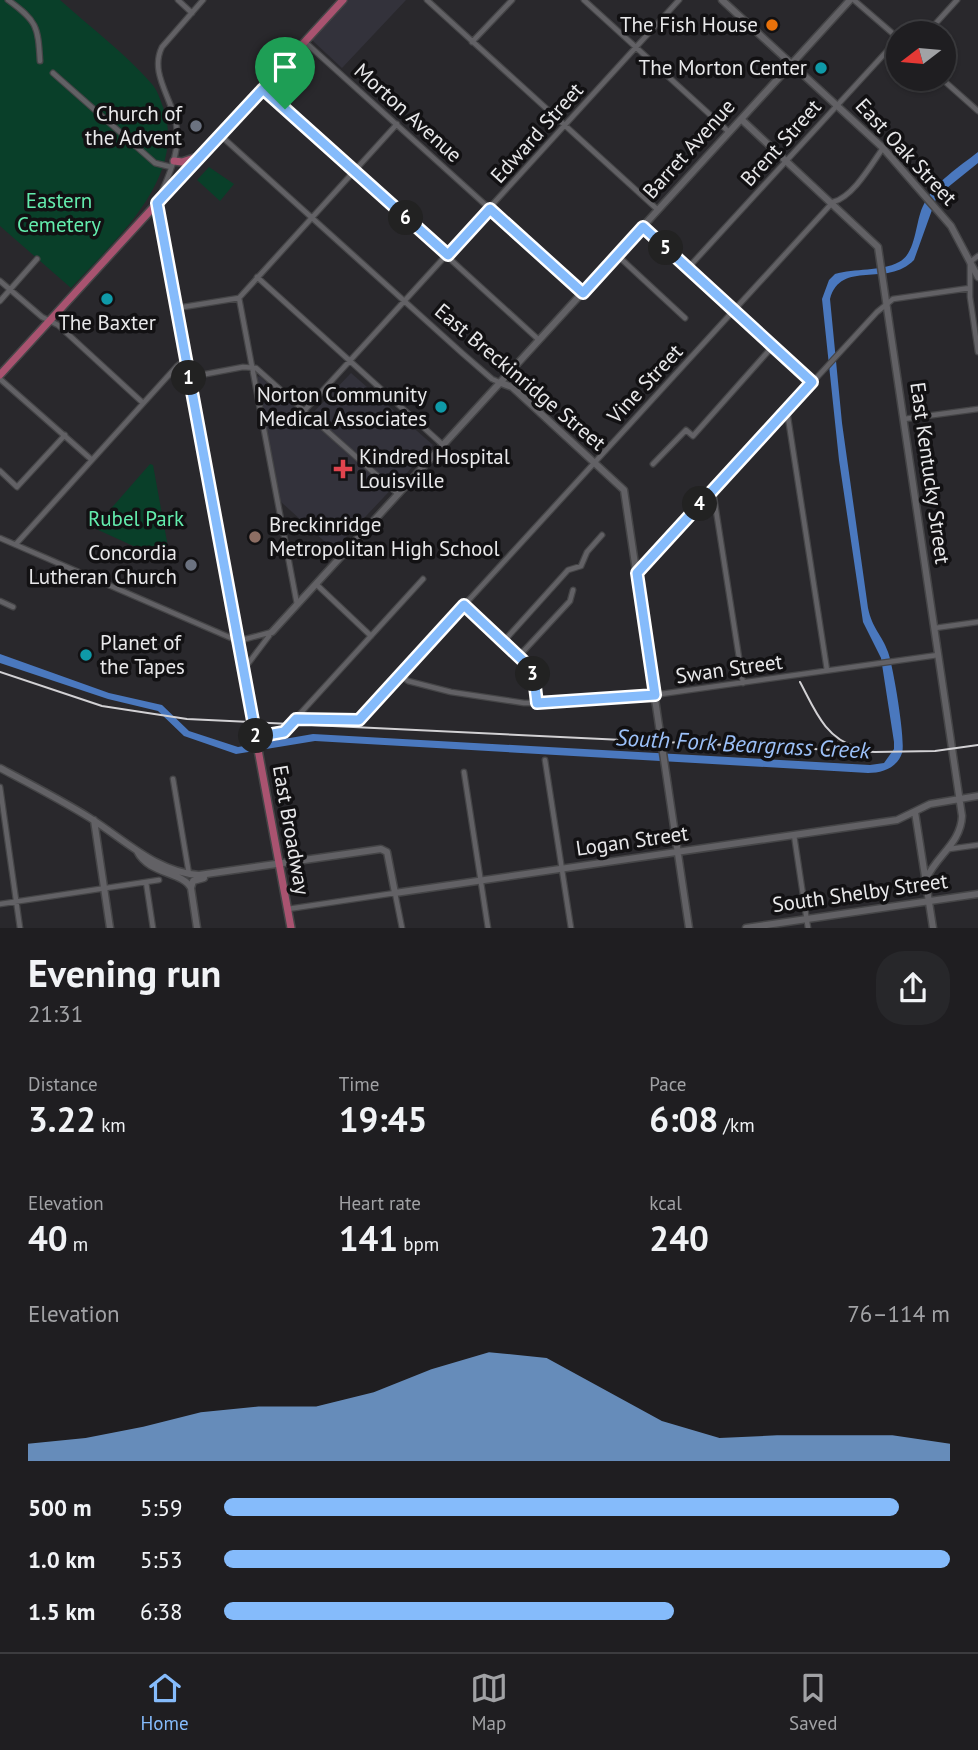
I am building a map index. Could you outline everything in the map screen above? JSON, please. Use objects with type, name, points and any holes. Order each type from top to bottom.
[{"type":"main road","points":[[0,377],[343,0]]},
{"type":"main road","points":[[173,164],[189,161],[201,154]]},
{"type":"main road","name":"East Broadway","points":[[157,203],[292,928]]},
{"type":"street","points":[[8,0],[37,26],[40,61]]},
{"type":"street","points":[[178,0],[192,13]]},
{"type":"street","points":[[157,203],[173,164],[176,121],[158,71],[158,57],[162,47],[203,0]]},
{"type":"street","points":[[427,0],[658,210]]},
{"type":"street","points":[[472,41],[512,0]]},
{"type":"street","points":[[584,0],[730,132]]},
{"type":"street","name":"Edward Street","points":[[304,411],[679,0]]},
{"type":"street","name":"East Oak Street","points":[[722,0],[883,148],[951,226],[978,277]]},
{"type":"street","points":[[852,0],[886,29]]},
{"type":"street","name":"Barret Avenue","points":[[244,670],[272,632],[315,584],[852,0]]},
{"type":"street","points":[[938,21],[957,0]]},
{"type":"street","name":"Morton Avenue","points":[[305,42],[583,293]]},
{"type":"street","name":"Brent Street","points":[[688,268],[886,52]]},
{"type":"street","points":[[53,73],[155,163],[173,164]]},
{"type":"street","points":[[263,89],[540,340]]},
{"type":"street","points":[[956,91],[978,111]]},
{"type":"street","name":"East Kentucky Street","points":[[741,119],[874,241],[880,259],[960,799],[961,827],[926,879]]},
{"type":"street","points":[[177,308],[239,298],[397,124]]},
{"type":"street","name":"East Breckinridge Street","points":[[220,135],[492,379],[512,387],[624,490],[689,928]]},
{"type":"street","name":"Vine Street","points":[[296,719],[357,721],[833,202],[840,200],[848,192],[883,148]]},
{"type":"street","points":[[643,227],[812,382]]},
{"type":"street","points":[[617,255],[685,318]]},
{"type":"street","points":[[978,256],[970,262],[970,288],[978,352]]},
{"type":"street","points":[[0,301],[37,259]]},
{"type":"street","points":[[257,277],[443,445]]},
{"type":"street","points":[[0,281],[143,403]]},
{"type":"street","points":[[637,573],[841,350],[887,304],[893,299],[970,288]]},
{"type":"street","points":[[239,298],[297,604]]},
{"type":"street","points":[[653,464],[686,430],[693,436],[773,346]]},
{"type":"street","points":[[16,544],[177,366],[186,360]]},
{"type":"street","points":[[189,377],[251,366]]},
{"type":"street","points":[[251,366],[398,494]]},
{"type":"street","points":[[0,377],[92,460]]},
{"type":"street","points":[[904,419],[978,409]]},
{"type":"street","points":[[787,410],[827,670]]},
{"type":"street","points":[[0,471],[17,487],[65,435]]},
{"type":"street","points":[[713,491],[743,683]]},
{"type":"street","points":[[504,641],[568,570],[581,566],[587,552],[602,536]]},
{"type":"street","points":[[0,538],[238,641],[272,632]]},
{"type":"street","points":[[257,740],[284,732],[424,579]]},
{"type":"street","points":[[315,584],[371,636]]},
{"type":"street","points":[[519,656],[570,601],[573,590]]},
{"type":"street","points":[[0,601],[13,607]]},
{"type":"street","points":[[464,605],[533,670],[537,703]]},
{"type":"street","points":[[935,628],[978,622]]},
{"type":"street","name":"Swan Street","points":[[400,676],[408,681],[451,692],[537,703],[655,695],[939,654]]},
{"type":"street","points":[[545,760],[571,928]]},
{"type":"street","points":[[0,768],[94,820],[137,851],[165,867],[189,874],[384,850],[402,928]]},
{"type":"street","points":[[464,772],[488,928]]},
{"type":"street","points":[[173,779],[189,874]]},
{"type":"street","points":[[0,787],[20,928]]},
{"type":"street","name":"Logan Street","points":[[288,909],[897,820],[930,804],[978,796]]},
{"type":"street","points":[[915,813],[933,928]]},
{"type":"street","points":[[94,820],[110,928]]},
{"type":"street","points":[[794,835],[808,928]]},
{"type":"street","points":[[948,849],[978,845]]},
{"type":"street","points":[[137,851],[147,864],[185,880],[191,888],[197,928]]},
{"type":"street","points":[[191,888],[195,880],[246,872],[251,867]]},
{"type":"street","points":[[0,904],[159,880]]},
{"type":"street","points":[[146,883],[153,928]]},
{"type":"street","name":"South Shelby Street","points":[[746,928],[978,894]]},
{"type":"shaded area","points":[[348,0],[406,0],[342,68],[312,40]]},
{"type":"shaded area","name":"Kindred Hospital Louisville","points":[[351,373],[433,445],[334,550],[280,501],[256,379],[259,376],[308,418]]},
{"type":"green space","name":"Eastern Cemetery","points":[[0,0],[60,0],[141,72],[155,88],[163,107],[168,133],[165,159],[156,183],[126,229],[71,288],[0,226]]},
{"type":"green space","points":[[209,167],[234,184],[220,201],[197,180]]},
{"type":"green space","name":"Rubel Park","points":[[150,464],[153,465],[170,558],[166,561],[94,528]]},
{"type":"water","name":"South Fork Beargrass Creek","points":[[978,152],[978,163],[937,196],[914,260],[891,272],[854,276],[844,280],[836,287],[830,299],[842,423],[868,608],[888,652],[901,720],[902,753],[897,762],[888,769],[868,773],[315,741],[236,754],[184,736],[158,711],[108,699],[0,663],[0,654],[109,693],[162,705],[189,731],[238,747],[313,734],[870,765],[884,763],[894,749],[894,742],[881,658],[863,622],[839,460],[822,299],[829,280],[835,274],[884,267],[905,258],[929,196],[948,175]]},
{"type":"railway","points":[[0,672],[102,706],[187,719],[875,752],[935,751],[978,745]]},
{"type":"railway","points":[[800,682],[829,730],[846,743],[857,747]]},
{"type":"place","name":"The Fish House","points":[[772,25]]},
{"type":"place","name":"The Morton Center","points":[[821,68]]},
{"type":"place","name":"Church of the Advent","points":[[196,126]]},
{"type":"place","name":"The Baxter","points":[[107,299]]},
{"type":"place","name":"Norton Community Medical Associates","points":[[441,407]]},
{"type":"place","name":"Kindred Hospital Louisville","points":[[343,469]]},
{"type":"place","name":"Breckinridge Metropolitan High School","points":[[255,537]]},
{"type":"place","name":"Concordia Lutheran Church","points":[[191,565]]},
{"type":"place","name":"Planet of the Tapes","points":[[86,655]]},
{"type":"route","points":[[263,89],[285,109],[448,255],[490,209],[583,293],[643,227],[812,382],[637,573],[655,695],[537,703],[533,670],[529,664],[464,605],[359,720],[296,719],[284,732],[256,737],[157,203],[263,89]]}]
